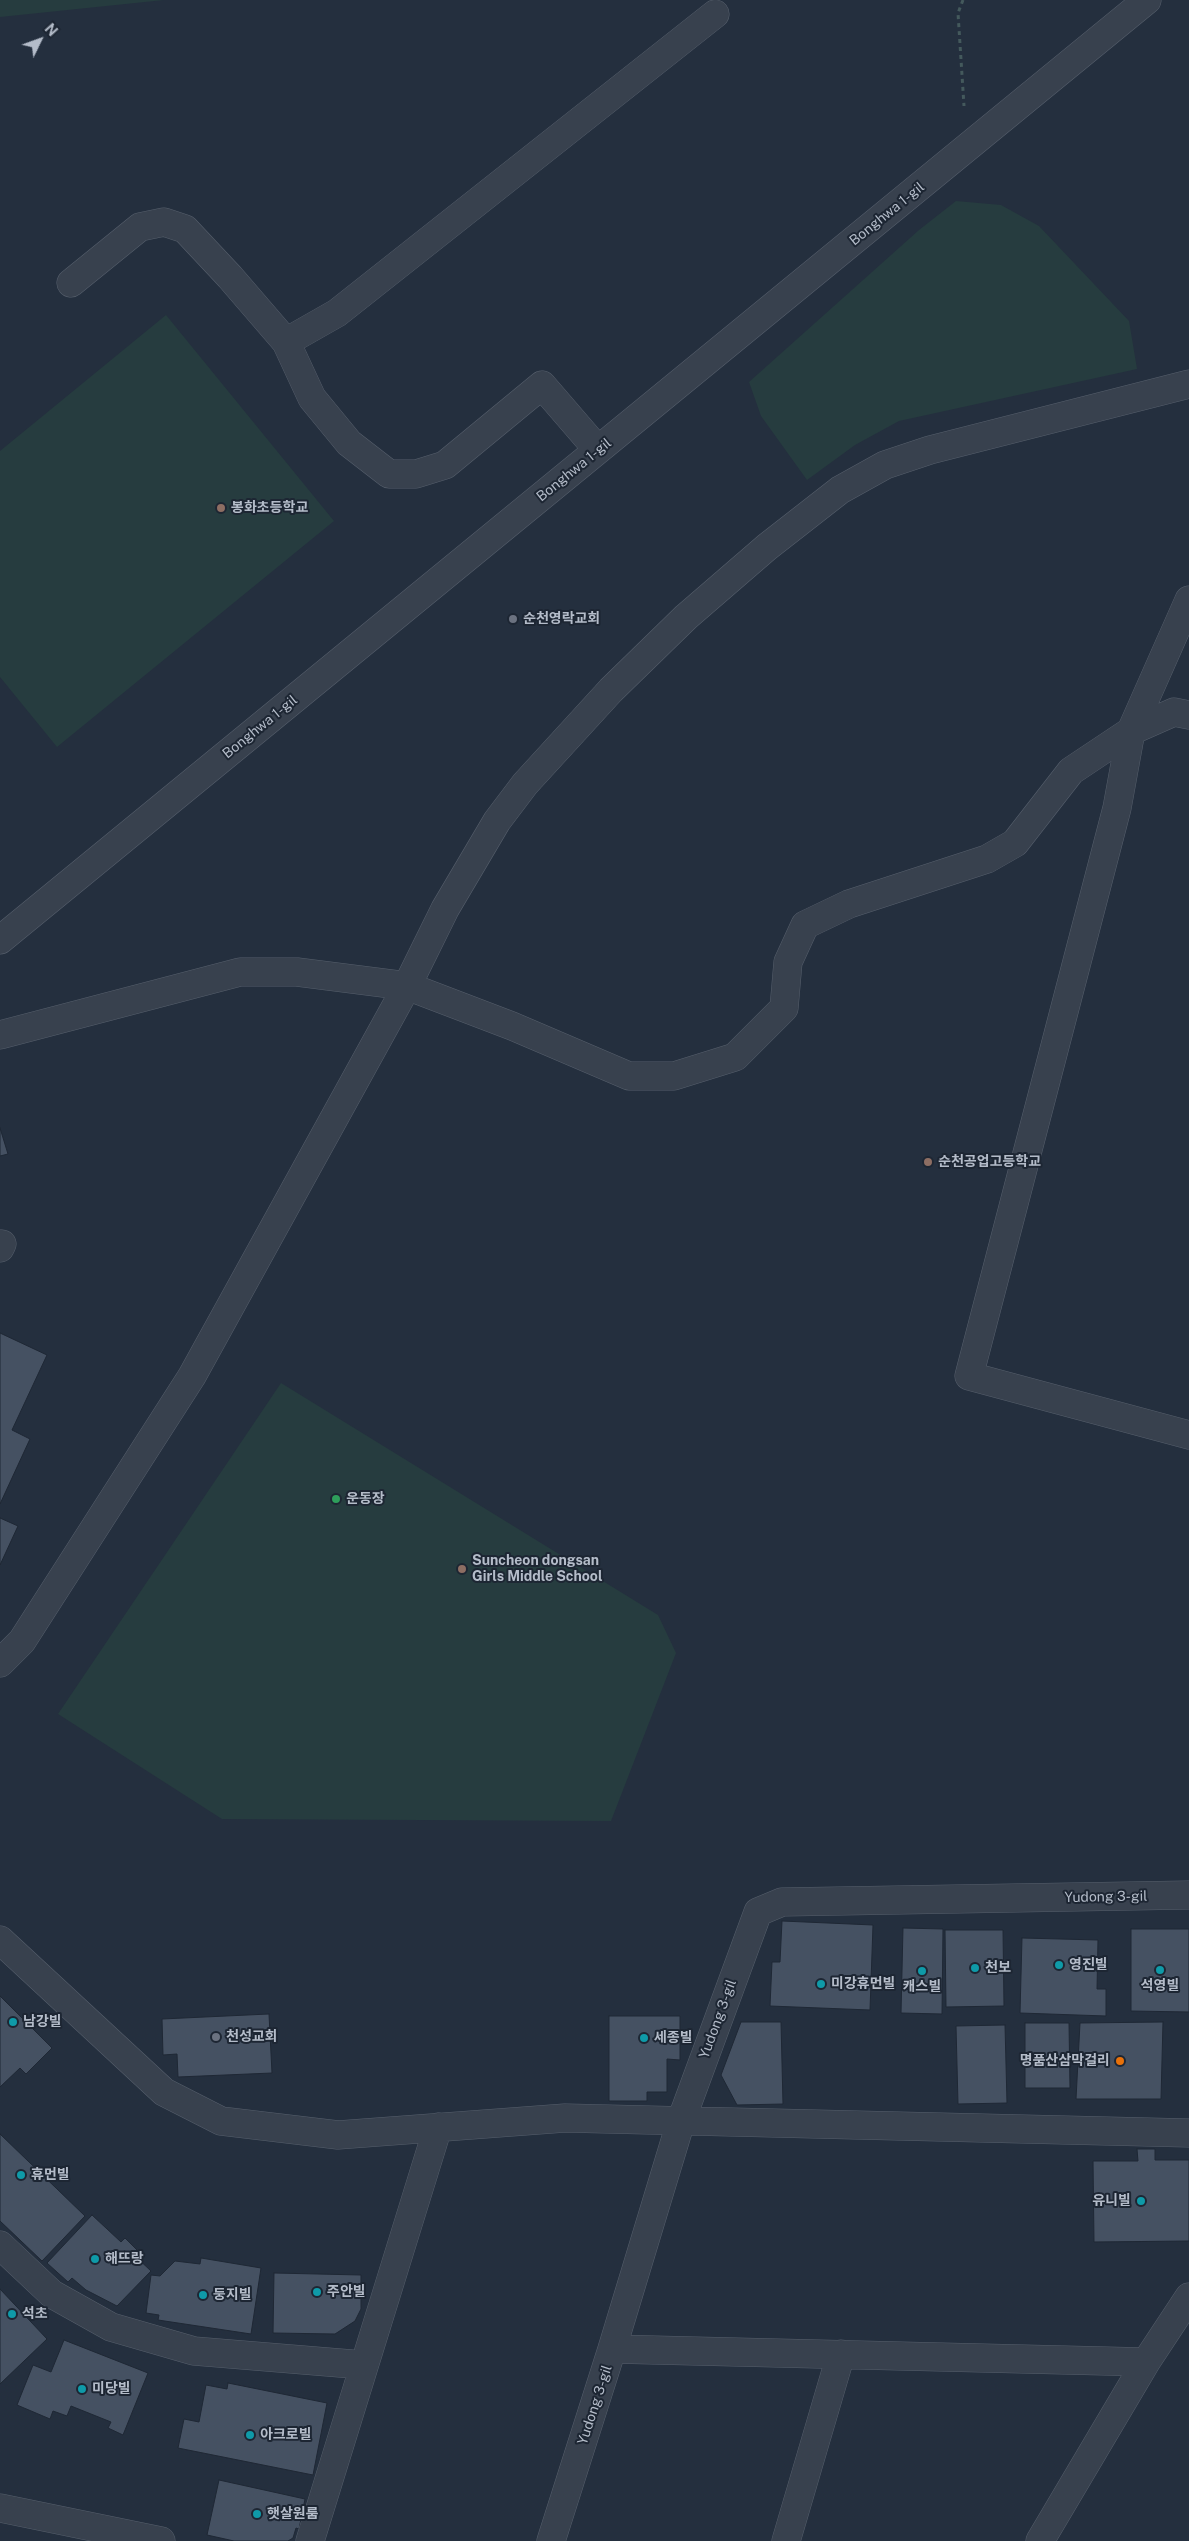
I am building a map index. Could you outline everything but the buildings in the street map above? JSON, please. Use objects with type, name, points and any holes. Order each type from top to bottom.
[{"type":"street","name":"Bonghwa 1-gil","points":[[0,940],[1147,0]]},
{"type":"street","points":[[286,342],[337,312],[714,14]]},
{"type":"street","points":[[71,283],[140,227],[164,222],[185,229],[286,342],[312,398],[348,442],[389,474],[416,474],[445,464],[542,385],[598,450]]},
{"type":"street","points":[[0,1663],[22,1642],[192,1376],[407,986],[445,910],[497,821],[525,784],[611,690],[686,617],[767,547],[840,490],[885,465],[930,450],[1189,384]]},
{"type":"street","points":[[1189,600],[1132,731],[1117,808],[969,1376],[1189,1435]]},
{"type":"street","points":[[0,1035],[240,972],[297,972],[407,986],[512,1026],[629,1076],[674,1076],[735,1057],[784,1008],[788,962],[805,925],[849,904],[987,859],[1015,843],[1071,771],[1132,731],[1174,712],[1189,715]]},
{"type":"street","name":"Yudong 3-gil","points":[[551,2541],[612,2349],[681,2121],[758,1912],[782,1902],[1189,1896]]},
{"type":"street","points":[[5,1955],[164,2092],[221,2121],[338,2135],[564,2118],[1189,2133]]},
{"type":"street","points":[[310,2541],[438,2127]]},
{"type":"street","points":[[0,2245],[52,2294],[110,2327],[194,2351],[364,2365]]},
{"type":"street","points":[[1040,2541],[1146,2362],[1189,2297]]},
{"type":"street","points":[[612,2349],[1146,2362]]},
{"type":"street","points":[[786,2541],[841,2354]]},
{"type":"street","points":[[0,2508],[161,2541]]},
{"type":"path","points":[[964,0],[958,14],[966,149]]},
{"type":"green space","points":[[0,0],[164,0],[0,17]]},
{"type":"green space","points":[[956,201],[1001,205],[1039,226],[1129,321],[1137,369],[899,421],[855,445],[807,480],[761,416],[749,382],[919,230]]},
{"type":"green space","points":[[166,315],[334,521],[57,747],[0,677],[0,451]]},
{"type":"green space","name":"운동장","points":[[281,1383],[658,1615],[676,1653],[611,1821],[222,1819],[58,1714]]},
{"type":"place","name":"봉화초등학교","points":[[221,508]]},
{"type":"place","name":"순천영락교회","points":[[513,619]]},
{"type":"place","name":"순천공업고등학교","points":[[928,1162]]},
{"type":"place","name":"운동장","points":[[336,1499]]},
{"type":"place","name":"Suncheon dongsan Girls Middle School","points":[[462,1569]]},
{"type":"place","name":"영진빌","points":[[1059,1965]]},
{"type":"place","name":"천보","points":[[975,1968]]},
{"type":"place","name":"석영빌","points":[[1160,1970]]},
{"type":"place","name":"캐스빌","points":[[922,1971]]},
{"type":"place","name":"미강휴먼빌","points":[[821,1984]]},
{"type":"place","name":"남강빌","points":[[13,2022]]},
{"type":"place","name":"천성교회","points":[[216,2037]]},
{"type":"place","name":"세종빌","points":[[644,2038]]},
{"type":"place","name":"명품산삼막걸리","points":[[1120,2061]]},
{"type":"place","name":"휴먼빌","points":[[21,2175]]},
{"type":"place","name":"유니빌","points":[[1141,2201]]},
{"type":"place","name":"해뜨랑","points":[[95,2259]]},
{"type":"place","name":"주안빌","points":[[317,2292]]},
{"type":"place","name":"둥지빌","points":[[203,2295]]},
{"type":"place","name":"석초","points":[[12,2314]]},
{"type":"place","name":"미당빌","points":[[82,2389]]},
{"type":"place","name":"아크로빌","points":[[250,2435]]},
{"type":"place","name":"햇살원룸","points":[[257,2514]]}]
